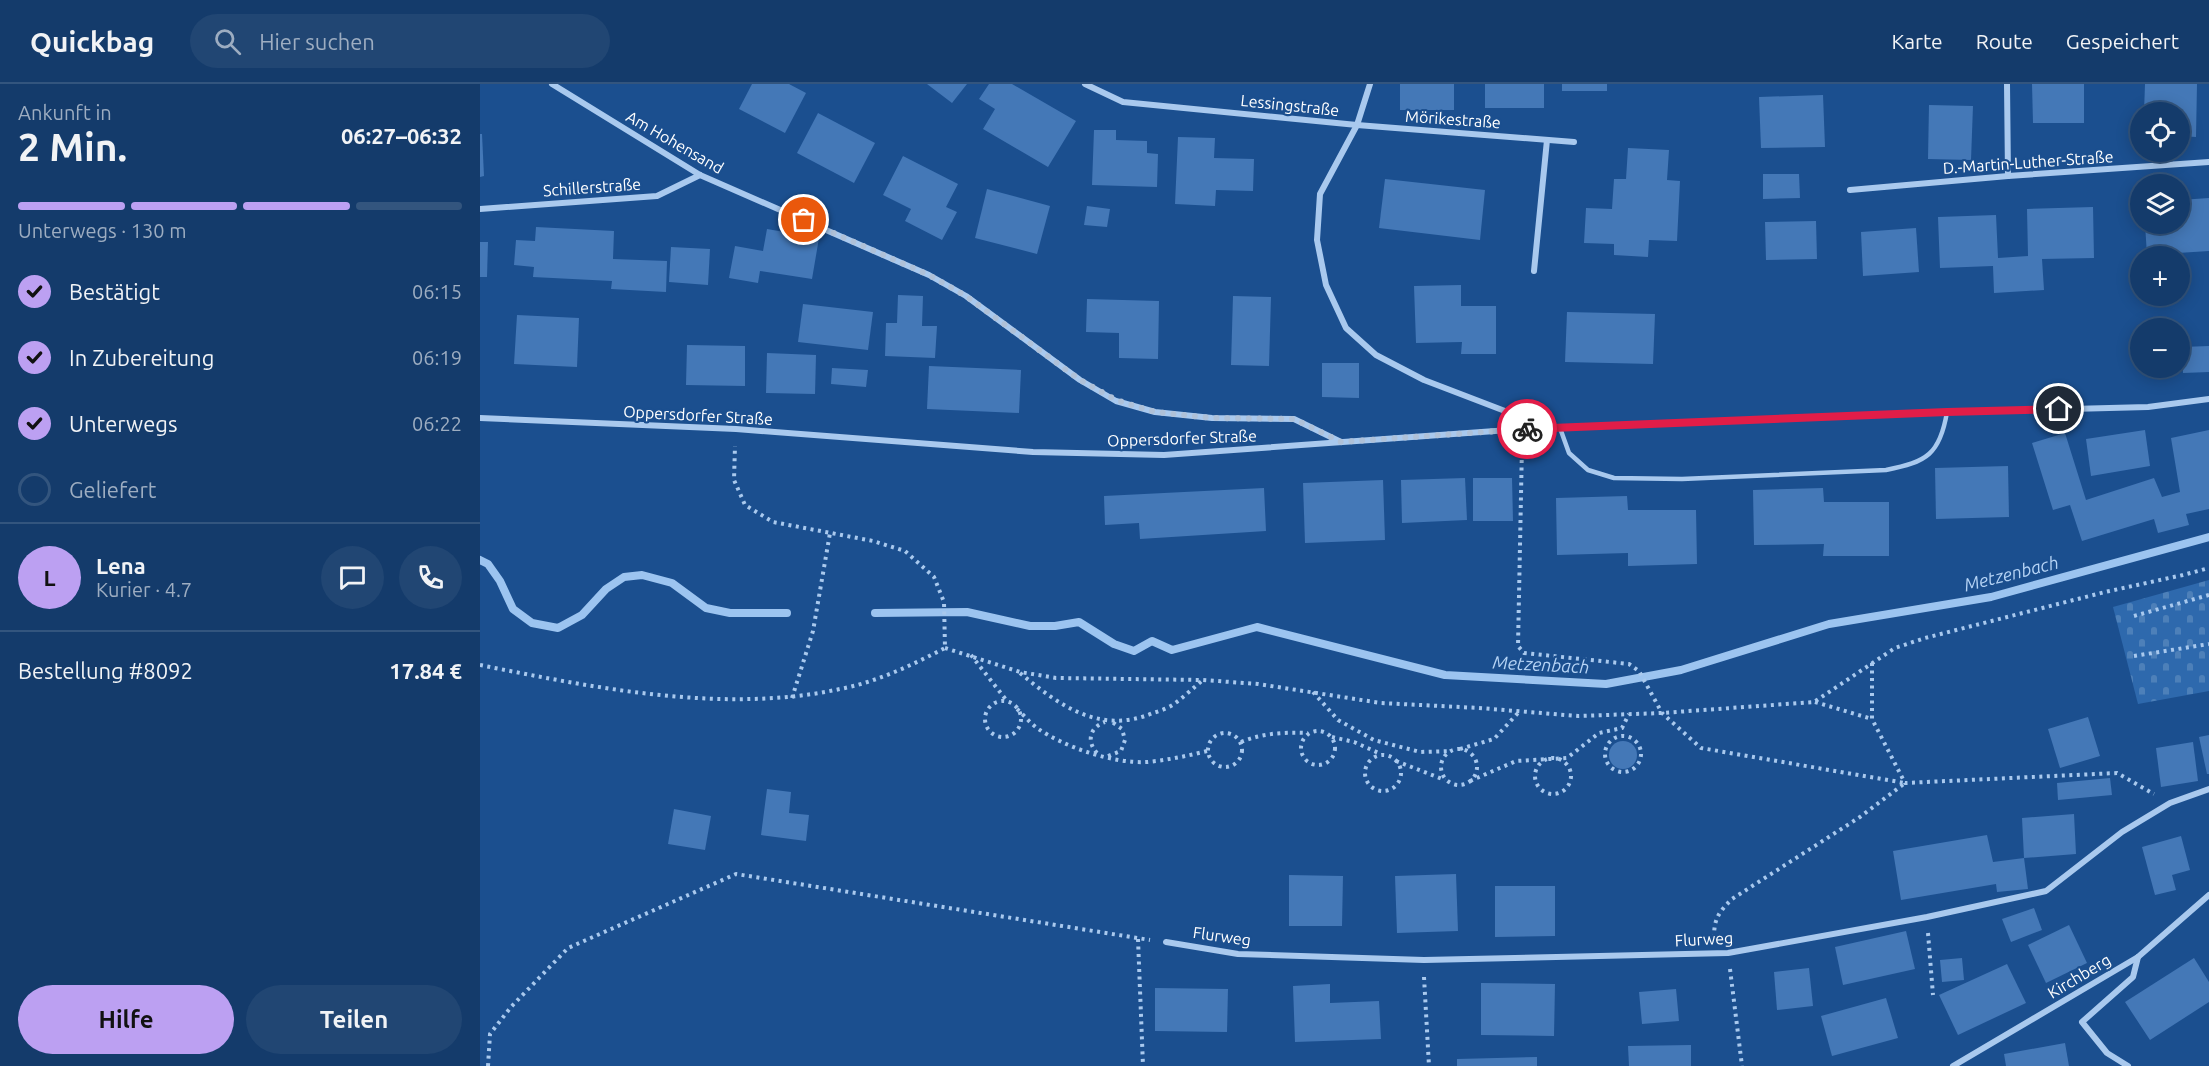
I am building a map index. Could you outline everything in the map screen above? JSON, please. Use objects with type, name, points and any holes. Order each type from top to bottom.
[{"type":"street","name":"Am Hohensand","points":[[552,84],[700,175],[929,275],[966,296],[1080,380],[1116,400],[1155,412],[1212,418],[1294,419],[1341,442]]},
{"type":"street","name":"Lessingstraße","points":[[1085,84],[1123,102],[1357,125],[1320,194],[1317,240],[1326,285],[1346,328],[1376,355],[1424,380],[1518,416],[1523,429]]},
{"type":"street","points":[[1357,125],[1370,84]]},
{"type":"street","points":[[2007,84],[2008,176]]},
{"type":"street","name":"Mörikestraße","points":[[1357,125],[1574,142]]},
{"type":"street","points":[[1534,271],[1547,140]]},
{"type":"street","name":"D.-Martin-Luther-Straße","points":[[1850,190],[2209,162]]},
{"type":"street","name":"Schillerstraße","points":[[480,209],[657,196],[700,175]]},
{"type":"street","name":"Oppersdorfer Straße","points":[[480,418],[736,429],[1097,455],[1164,455],[1523,429],[1947,412],[2148,407],[2209,399]]},
{"type":"street","name":"Flurweg","points":[[1166,942],[1238,954],[1424,960],[1728,953],[1927,917],[2046,891],[2122,832],[2170,803],[2209,789]]},
{"type":"street","name":"Kirchberg","points":[[1953,1066],[2138,957],[2209,895]]},
{"type":"street","points":[[2128,1066],[2107,1053],[2082,1022],[2133,977],[2138,957]]},
{"type":"lane","points":[[1560,428],[1569,453],[1588,470],[1614,478],[1693,478],[1886,470],[1911,465],[1934,452],[1943,434],[1947,412]]},
{"type":"path","points":[[736,429],[734,480],[745,505],[773,522],[873,541],[905,551],[934,577],[944,602],[945,648]]},
{"type":"path","points":[[1523,429],[1518,646],[1524,653],[1629,664],[1638,670],[1662,713],[1701,748],[1905,783],[2117,773],[2170,803]]},
{"type":"path","points":[[792,698],[813,631],[830,533]]},
{"type":"path","points":[[1815,702],[1895,648],[1925,638],[2105,592],[2209,568]]},
{"type":"path","points":[[2134,616],[2209,594]]},
{"type":"path","points":[[2134,656],[2209,644]]},
{"type":"path","points":[[480,665],[576,684],[689,697],[792,698],[842,689],[873,679],[903,669],[945,648],[1020,672],[1056,678],[1203,680],[1258,684],[1381,704],[1479,708],[1578,717],[1815,702],[1872,719]]},
{"type":"path","points":[[971,655],[1008,702],[1036,728],[1063,743],[1100,755],[1145,762],[1185,757],[1207,751]]},
{"type":"path","points":[[1872,663],[1872,719],[1905,783]]},
{"type":"path","points":[[1020,672],[1051,698],[1080,713],[1118,725],[1122,729],[1125,740],[1121,751],[1106,756]]},
{"type":"path","points":[[1100,755],[1092,747],[1090,735],[1096,725],[1137,720],[1173,705],[1203,680]]},
{"type":"path","points":[[1312,692],[1338,720],[1374,740],[1420,752],[1452,751],[1494,739],[1518,712]]},
{"type":"path","points":[[1008,702],[1002,701],[991,705],[985,715],[987,726],[994,734],[1006,736],[1016,730],[1020,720],[1017,709]]},
{"type":"path","points":[[1623,736],[1622,728],[1629,714]]},
{"type":"path","points":[[1240,742],[1255,736],[1279,732],[1321,731],[1459,785],[1516,761],[1568,758],[1599,733],[1622,728]]},
{"type":"path","points":[[1220,733],[1232,734],[1240,742],[1242,753],[1232,766],[1216,765],[1212,762],[1207,751],[1210,740],[1220,733]]},
{"type":"path","points":[[1309,733],[1302,741],[1301,752],[1307,762],[1317,766],[1328,763],[1335,754],[1336,748],[1331,736]]},
{"type":"path","points":[[1623,736],[1636,742],[1641,751],[1638,763],[1629,771],[1623,772],[1612,768],[1606,757],[1608,745],[1612,740],[1623,736]]},
{"type":"path","points":[[1459,749],[1470,753],[1476,762],[1476,773],[1470,782]]},
{"type":"path","points":[[1448,780],[1444,776],[1442,764],[1452,751]]},
{"type":"path","points":[[1383,755],[1371,759],[1365,770],[1367,782],[1377,789],[1389,790],[1398,782],[1400,770],[1396,760]]},
{"type":"path","points":[[1553,758],[1566,764],[1570,774],[1568,785],[1559,793],[1553,794],[1541,790],[1535,779],[1535,773],[1542,762],[1553,758]]},
{"type":"path","points":[[1714,954],[1714,923],[1721,910],[1732,899],[1860,817],[1905,783]]},
{"type":"path","points":[[488,1066],[490,1034],[511,1007],[568,948],[736,874],[1166,942]]},
{"type":"path","points":[[1927,917],[1933,995]]},
{"type":"path","points":[[1138,939],[1143,1066]]},
{"type":"path","points":[[1728,953],[1742,1066]]},
{"type":"path","points":[[1424,960],[1429,1066]]},
{"type":"green space","points":[[2209,580],[2209,691],[2138,704],[2113,607]]},
{"type":"building","points":[[752,84],[789,84],[806,93],[785,133],[739,109]]},
{"type":"building","points":[[927,84],[967,84],[952,103]]},
{"type":"building","points":[[989,84],[1012,84],[1076,121],[1048,167],[983,129],[995,109],[979,99]]},
{"type":"building","points":[[1400,84],[1454,84],[1454,110],[1400,110]]},
{"type":"building","points":[[1485,84],[1544,84],[1544,108],[1485,108]]},
{"type":"building","points":[[1562,84],[1607,84],[1607,91],[1562,91]]},
{"type":"building","points":[[2032,84],[2084,84],[2084,123],[2033,123]]},
{"type":"building","points":[[2145,84],[2197,84],[2196,137],[2190,137],[2190,102],[2144,102]]},
{"type":"building","points":[[1823,95],[1825,147],[1761,148],[1759,97]]},
{"type":"building","points":[[1929,105],[1973,106],[1971,160],[1928,159]]},
{"type":"building","points":[[818,113],[875,143],[854,183],[797,153]]},
{"type":"building","points":[[1094,130],[1116,130],[1116,140],[1147,141],[1147,153],[1158,154],[1157,187],[1092,185]]},
{"type":"building","points":[[480,134],[482,134],[484,176],[480,177]]},
{"type":"building","points":[[1178,137],[1215,138],[1214,158],[1254,159],[1253,191],[1216,190],[1215,206],[1175,204]]},
{"type":"building","points":[[1628,148],[1669,150],[1667,180],[1680,181],[1677,241],[1649,240],[1648,257],[1614,255],[1614,244],[1584,243],[1586,208],[1612,209],[1614,179],[1626,179]]},
{"type":"building","points":[[903,156],[958,184],[946,207],[957,212],[942,240],[905,221],[911,209],[883,195]]},
{"type":"building","points":[[1763,174],[1799,174],[1800,198],[1763,199]]},
{"type":"building","points":[[1385,179],[1485,190],[1480,240],[1379,228]]},
{"type":"building","points":[[987,189],[1050,206],[1037,254],[975,238]]},
{"type":"building","points":[[2209,198],[2209,251],[2190,252],[2190,246],[2146,246],[2146,234],[2190,234],[2190,199]]},
{"type":"building","points":[[1087,206],[1110,209],[1107,227],[1084,225]]},
{"type":"building","points":[[2093,207],[2094,258],[2042,259],[2044,290],[1994,293],[1993,266],[1940,268],[1938,217],[1996,215],[1998,258],[2028,256],[2027,209]]},
{"type":"building","points":[[1816,221],[1817,259],[1766,260],[1765,222]]},
{"type":"building","points":[[536,227],[614,231],[613,259],[667,261],[666,292],[611,289],[612,281],[533,277],[534,267],[514,265],[516,240],[535,241]]},
{"type":"building","points":[[1916,228],[1919,272],[1863,276],[1861,232]]},
{"type":"building","points":[[767,229],[819,238],[812,279],[760,271],[758,283],[729,278],[735,246],[763,251]]},
{"type":"building","points":[[480,242],[488,242],[487,277],[480,277]]},
{"type":"building","points":[[671,247],[710,249],[708,285],[669,282]]},
{"type":"building","points":[[1461,285],[1461,306],[1496,306],[1496,354],[1461,354],[1462,342],[1416,343],[1414,286]]},
{"type":"building","points":[[898,295],[923,296],[922,326],[937,326],[935,358],[885,356],[886,323],[897,323]]},
{"type":"building","points":[[1233,296],[1271,297],[1269,366],[1231,365]]},
{"type":"building","points":[[1087,299],[1159,301],[1158,359],[1119,358],[1119,333],[1086,332]]},
{"type":"building","points":[[803,304],[873,312],[868,350],[798,342]]},
{"type":"building","points":[[1567,312],[1655,314],[1653,364],[1565,362]]},
{"type":"building","points":[[517,315],[579,318],[577,367],[514,364]]},
{"type":"building","points":[[687,345],[745,346],[745,386],[686,385]]},
{"type":"building","points":[[2209,346],[2209,372],[2190,373],[2190,347]]},
{"type":"building","points":[[767,353],[816,355],[815,394],[766,393]]},
{"type":"building","points":[[1322,363],[1359,363],[1359,398],[1322,397]]},
{"type":"building","points":[[929,366],[1021,370],[1019,413],[927,409]]},
{"type":"building","points":[[832,368],[868,370],[866,387],[831,384]]},
{"type":"building","points":[[2145,430],[2150,466],[2091,476],[2086,439]]},
{"type":"building","points":[[2209,430],[2209,509],[2186,514],[2189,525],[2158,533],[2154,519],[2082,541],[2070,505],[2053,510],[2032,443],[2065,433],[2086,500],[2154,478],[2162,497],[2180,492],[2171,438]]},
{"type":"building","points":[[2008,466],[2009,517],[1936,519],[1935,468]]},
{"type":"building","points":[[1465,478],[1467,520],[1402,523],[1401,480]]},
{"type":"building","points":[[1473,478],[1512,478],[1513,521],[1473,521]]},
{"type":"building","points":[[1383,480],[1385,540],[1305,543],[1303,483]]},
{"type":"building","points":[[1264,488],[1266,531],[1140,539],[1139,523],[1105,525],[1104,496]]},
{"type":"building","points":[[1823,488],[1824,502],[1889,502],[1889,556],[1823,556],[1824,544],[1754,545],[1753,490]]},
{"type":"building","points":[[1627,496],[1628,510],[1696,510],[1697,564],[1628,566],[1628,553],[1557,555],[1556,498]]},
{"type":"building","points":[[2088,717],[2100,756],[2060,768],[2048,729]]},
{"type":"building","points":[[2209,735],[2209,774],[2207,774],[2199,737]]},
{"type":"building","points":[[1623,741],[1633,745],[1637,755],[1633,765],[1623,769],[1613,765],[1609,755],[1613,745]]},
{"type":"building","points":[[2193,742],[2198,781],[2161,787],[2156,748]]},
{"type":"building","points":[[2110,778],[2112,795],[2058,800],[2057,783]]},
{"type":"building","points":[[767,789],[791,792],[789,813],[809,815],[806,841],[761,835]]},
{"type":"building","points":[[674,809],[711,816],[705,850],[668,844]]},
{"type":"building","points":[[2074,814],[2076,854],[2024,858],[2022,818]]},
{"type":"building","points":[[1987,835],[1993,862],[2024,858],[2028,889],[1997,892],[1996,884],[1901,900],[1893,851]]},
{"type":"building","points":[[2181,836],[2190,870],[2172,875],[2176,890],[2155,895],[2142,847]]},
{"type":"building","points":[[1456,874],[1458,931],[1397,933],[1395,876]]},
{"type":"building","points":[[1289,875],[1343,876],[1342,926],[1289,926]]},
{"type":"building","points":[[1495,886],[1555,886],[1555,936],[1495,937]]},
{"type":"building","points":[[2034,908],[2042,930],[2011,942],[2002,919]]},
{"type":"building","points":[[2069,925],[2087,963],[2046,983],[2028,945]]},
{"type":"building","points":[[1906,931],[1915,969],[1843,985],[1835,947]]},
{"type":"building","points":[[1962,958],[1964,980],[1942,982],[1940,960]]},
{"type":"building","points":[[2194,958],[2209,982],[2209,1002],[2150,1040],[2125,1002]]},
{"type":"building","points":[[2007,964],[2026,1003],[1958,1035],[1939,995]]},
{"type":"building","points":[[1809,968],[1813,1006],[1777,1010],[1774,972]]},
{"type":"building","points":[[1481,983],[1555,984],[1554,1036],[1481,1035]]},
{"type":"building","points":[[1330,984],[1330,1003],[1379,1001],[1381,1039],[1295,1042],[1293,986]]},
{"type":"building","points":[[1155,988],[1228,989],[1227,1032],[1155,1031]]},
{"type":"building","points":[[1676,989],[1679,1021],[1642,1024],[1639,992]]},
{"type":"building","points":[[1886,998],[1898,1038],[1832,1056],[1821,1016]]},
{"type":"building","points":[[2065,1043],[2069,1066],[2006,1066],[2004,1054]]},
{"type":"building","points":[[1691,1045],[1691,1066],[1629,1066],[1628,1046]]},
{"type":"building","points":[[1537,1057],[1537,1066],[1457,1066],[1457,1059]]},
{"type":"waterway","name":"Metzenbach","points":[[875,613],[967,612],[1030,626],[1055,626],[1079,622],[1114,644],[1134,651],[1152,641],[1172,650],[1257,627],[1445,675],[1606,684],[1681,670],[1829,624],[1991,597],[2209,537]]},
{"type":"waterway","name":"Metzenbach","points":[[480,560],[488,564],[500,581],[513,609],[532,623],[558,628],[582,615],[606,589],[624,577],[642,575],[672,583],[706,608],[730,613],[787,613]]},
{"type":"way so far","points":[[804,220],[929,275],[966,296],[1080,380],[1116,400],[1155,412],[1212,418],[1294,419],[1341,442],[1527,429]]},
{"type":"route","points":[[1527,429],[2059,409]]}]
